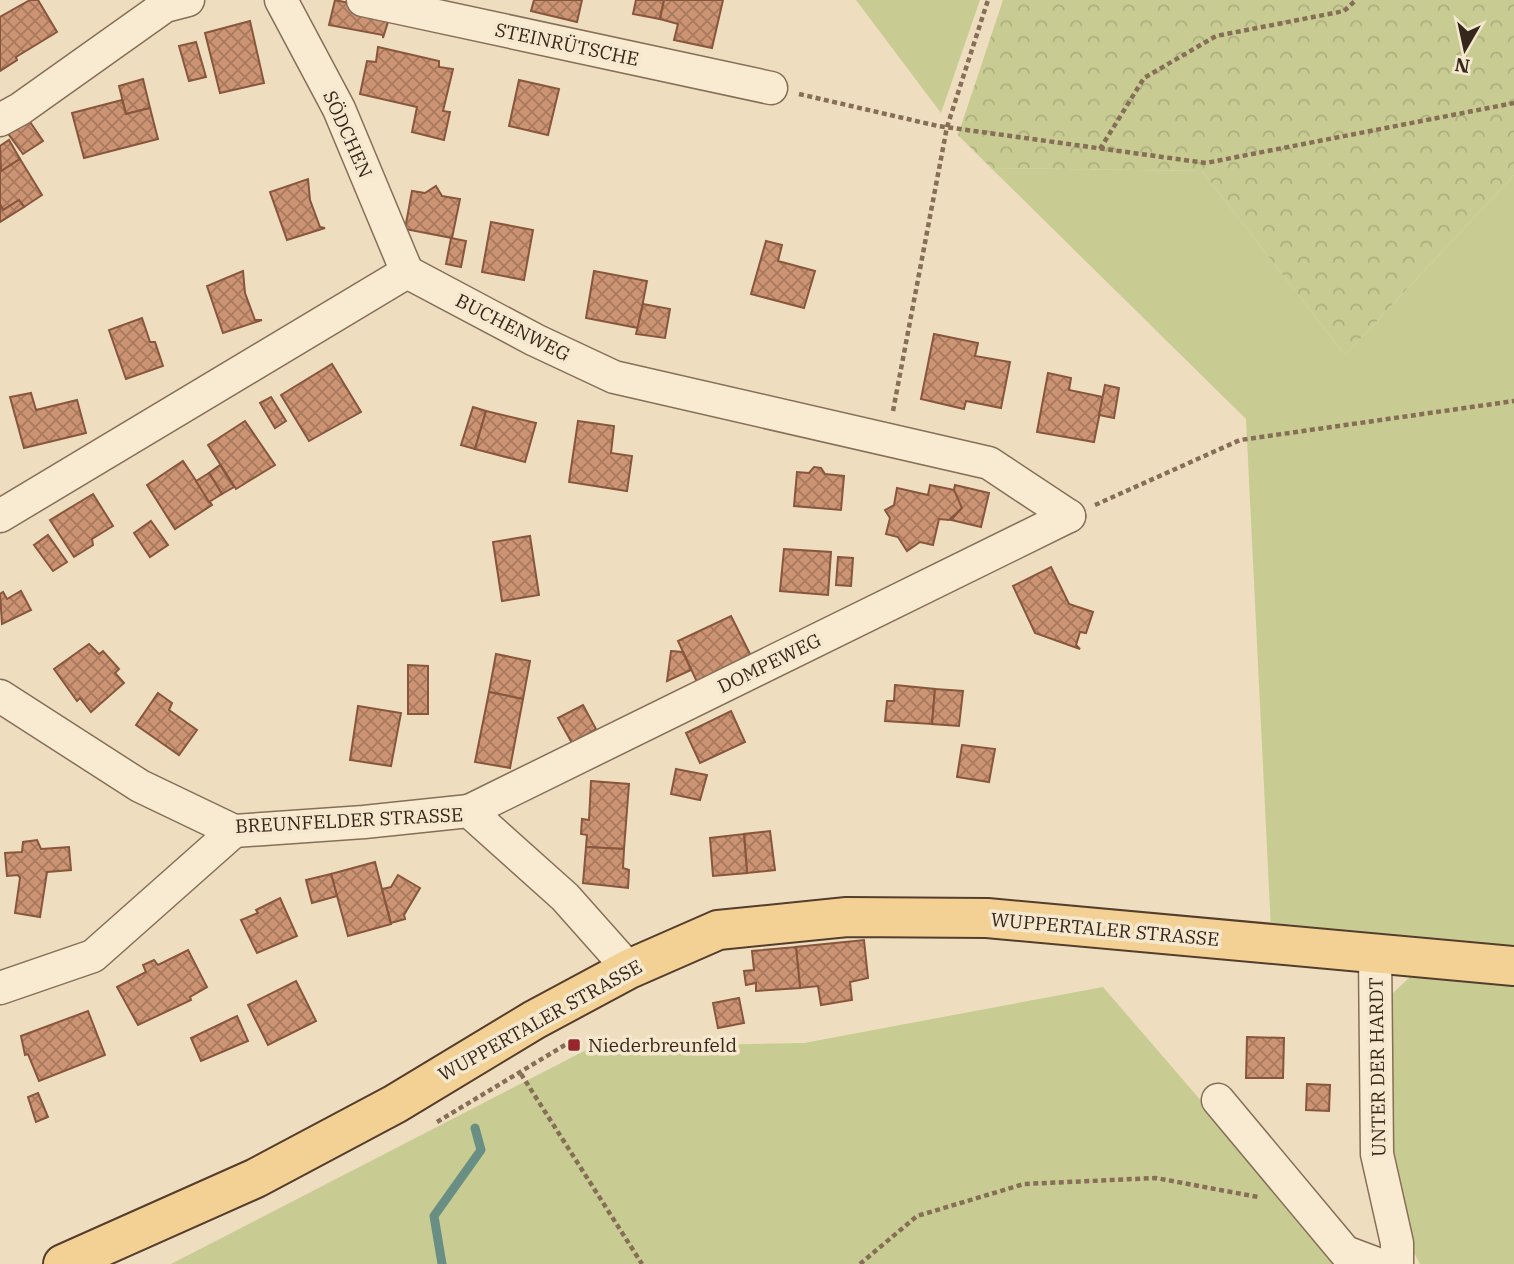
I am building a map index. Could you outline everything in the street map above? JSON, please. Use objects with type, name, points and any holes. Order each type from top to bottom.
[{"type":"main road","name":"WUPPERTALER STRASSE","points":[[63,1264],[257,1178],[395,1104],[534,1020],[629,968],[718,930],[847,917],[987,918],[1514,966]]},
{"type":"street","points":[[0,120],[20,109],[165,6],[188,0]]},
{"type":"street","name":"SÖDCHEN","points":[[281,0],[339,109],[407,272]]},
{"type":"street","name":"STEINRÜTSCHE","points":[[363,0],[771,88]]},
{"type":"street","points":[[0,516],[407,272]]},
{"type":"street","name":"BUCHENWEG","points":[[407,272],[614,377],[989,463],[1069,516]]},
{"type":"street","name":"DOMPEWEG","points":[[469,811],[1069,516]]},
{"type":"street","name":"BREUNFELDER STRASSE","points":[[0,696],[140,786],[234,831],[469,811],[565,897],[629,968]]},
{"type":"street","points":[[0,988],[93,957],[234,831]]},
{"type":"street","name":"UNTER DER HARDT","points":[[1375,952],[1377,1154],[1397,1243],[1397,1264]]},
{"type":"street","points":[[1218,1100],[1345,1252],[1377,1264]]},
{"type":"path","points":[[888,440],[947,127],[988,0]]},
{"type":"path","points":[[1100,149],[1144,78],[1216,36],[1344,11],[1356,0]]},
{"type":"path","points":[[771,88],[947,127],[1206,163],[1514,103]]},
{"type":"path","points":[[1069,516],[1240,440],[1514,401]]},
{"type":"path","points":[[521,1074],[642,1264]]},
{"type":"path","points":[[860,1264],[917,1216],[1024,1184],[1156,1178],[1307,1206]]},
{"type":"green space","points":[[856,0],[980,0],[941,113]]},
{"type":"green space","points":[[1003,0],[1514,0],[1514,175],[1345,355],[1202,171],[991,168],[958,135]]},
{"type":"green space","points":[[991,168],[1202,171],[1345,355],[1514,175],[1514,948],[1271,930],[1246,419]]},
{"type":"green space","points":[[1440,971],[1514,977],[1514,1264],[1420,1264],[1402,1225],[1388,1139],[1387,1052],[1391,995],[1410,977]]},
{"type":"green space","points":[[1103,987],[1322,1241],[1350,1264],[171,1264],[592,1047],[804,1043]]},
{"type":"building","points":[[30,0],[38,0],[57,32],[16,57],[17,60],[0,71],[0,17]]},
{"type":"building","points":[[335,0],[391,12],[383,38],[383,35],[329,25]]},
{"type":"building","points":[[534,0],[582,0],[577,22],[531,11]]},
{"type":"building","points":[[636,0],[664,0],[660,19],[633,14]]},
{"type":"building","points":[[664,0],[723,0],[712,48],[674,40],[678,24],[660,19]]},
{"type":"building","points":[[250,21],[264,83],[220,93],[205,33]]},
{"type":"building","points":[[196,42],[206,77],[189,81],[179,46]]},
{"type":"building","points":[[378,47],[439,61],[439,67],[453,69],[443,111],[450,112],[444,140],[412,132],[417,107],[360,94],[367,61],[376,62]]},
{"type":"building","points":[[143,79],[150,108],[126,114],[119,86]]},
{"type":"building","points":[[519,80],[559,89],[548,135],[509,126]]},
{"type":"building","points":[[122,100],[126,114],[150,108],[158,139],[84,158],[72,113]]},
{"type":"building","points":[[26,116],[43,141],[23,154],[6,131]]},
{"type":"building","points":[[9,140],[20,159],[1,171],[0,146]]},
{"type":"building","points":[[20,159],[42,195],[24,207],[19,200],[3,210],[0,204],[0,172]]},
{"type":"building","points":[[308,179],[310,200],[320,227],[325,228],[287,240],[270,192]]},
{"type":"building","points":[[436,186],[442,196],[460,199],[452,238],[405,229],[412,191],[425,193]]},
{"type":"building","points":[[19,200],[24,207],[0,222],[0,204],[3,210]]},
{"type":"building","points":[[491,222],[533,230],[524,280],[482,272]]},
{"type":"building","points":[[451,238],[466,241],[461,267],[446,264]]},
{"type":"building","points":[[766,241],[782,245],[778,261],[815,271],[804,308],[751,294]]},
{"type":"building","points":[[243,271],[245,293],[255,320],[262,320],[223,333],[207,286]]},
{"type":"building","points":[[594,271],[647,281],[638,328],[586,318]]},
{"type":"building","points":[[643,304],[670,309],[665,338],[636,334]]},
{"type":"building","points":[[142,318],[150,342],[155,342],[163,366],[126,379],[109,330]]},
{"type":"building","points":[[934,334],[978,343],[975,356],[1010,362],[1001,408],[966,401],[964,409],[921,399]]},
{"type":"building","points":[[332,364],[361,412],[309,441],[281,395]]},
{"type":"building","points":[[1048,373],[1071,378],[1069,390],[1103,397],[1094,442],[1037,432]]},
{"type":"building","points":[[1105,385],[1119,388],[1114,418],[1099,415]]},
{"type":"building","points":[[31,393],[36,410],[77,400],[86,433],[24,448],[10,397]]},
{"type":"building","points":[[271,397],[286,421],[275,428],[260,403]]},
{"type":"building","points":[[473,407],[486,411],[475,449],[461,445]]},
{"type":"building","points":[[486,411],[536,423],[525,462],[475,449]]},
{"type":"building","points":[[245,421],[275,465],[236,489],[208,445]]},
{"type":"building","points":[[578,421],[614,426],[611,453],[632,456],[627,491],[569,482]]},
{"type":"building","points":[[183,461],[212,505],[175,529],[147,485]]},
{"type":"building","points":[[220,465],[234,487],[222,494],[209,473]]},
{"type":"building","points":[[814,467],[821,468],[825,474],[844,476],[841,510],[794,506],[797,472],[809,473]]},
{"type":"building","points":[[209,473],[222,494],[209,502],[196,481]]},
{"type":"building","points":[[930,485],[955,490],[962,508],[949,520],[939,519],[933,545],[920,542],[907,551],[898,537],[886,534],[890,518],[885,510],[894,505],[897,488],[928,495]]},
{"type":"building","points":[[955,485],[989,493],[981,527],[951,520],[962,508],[954,490]]},
{"type":"building","points":[[93,494],[113,526],[92,539],[93,545],[74,557],[50,520]]},
{"type":"building","points":[[151,521],[168,545],[150,557],[134,533]]},
{"type":"building","points":[[48,535],[67,562],[53,571],[34,545]]},
{"type":"building","points":[[530,536],[539,595],[502,601],[493,542]]},
{"type":"building","points":[[784,549],[831,552],[828,595],[780,591]]},
{"type":"building","points":[[838,557],[853,558],[851,586],[836,585]]},
{"type":"building","points":[[1051,567],[1069,604],[1093,612],[1086,633],[1080,632],[1076,645],[1080,649],[1035,633],[1013,586]]},
{"type":"building","points":[[21,591],[31,610],[2,624],[0,594],[3,592],[7,599]]},
{"type":"building","points":[[731,616],[751,656],[697,682],[678,641]]},
{"type":"building","points":[[89,644],[99,654],[103,651],[119,669],[115,673],[124,683],[91,712],[80,698],[77,701],[54,669]]},
{"type":"building","points":[[671,651],[683,652],[691,670],[667,681]]},
{"type":"building","points":[[496,654],[530,661],[523,699],[489,692]]},
{"type":"building","points":[[408,665],[428,666],[428,714],[408,714]]},
{"type":"building","points":[[895,685],[935,689],[932,724],[885,721],[887,701],[894,701]]},
{"type":"building","points":[[935,689],[963,691],[959,726],[932,724]]},
{"type":"building","points":[[489,692],[523,699],[510,768],[475,762]]},
{"type":"building","points":[[158,693],[172,703],[169,710],[197,730],[179,755],[136,725]]},
{"type":"building","points":[[583,705],[596,729],[572,743],[558,718]]},
{"type":"building","points":[[358,706],[401,713],[391,766],[350,760]]},
{"type":"building","points":[[731,711],[745,742],[700,763],[686,733]]},
{"type":"building","points":[[962,745],[995,749],[989,782],[957,777]]},
{"type":"building","points":[[676,769],[707,775],[700,800],[671,794]]},
{"type":"building","points":[[591,781],[629,784],[624,849],[586,847],[587,835],[581,834],[582,819],[589,820]]},
{"type":"building","points":[[770,831],[775,870],[747,873],[744,834]]},
{"type":"building","points":[[744,834],[747,873],[713,876],[710,838]]},
{"type":"building","points":[[37,840],[41,849],[69,847],[71,870],[47,872],[40,917],[15,913],[20,878],[18,875],[7,876],[5,853],[22,852],[23,842]]},
{"type":"building","points":[[586,847],[624,849],[623,868],[629,870],[628,888],[583,883]]},
{"type":"building","points":[[375,862],[391,924],[348,936],[331,874]]},
{"type":"building","points":[[331,874],[337,896],[312,903],[306,880]]},
{"type":"building","points":[[398,875],[420,888],[404,915],[405,919],[391,923],[382,889],[391,887]]},
{"type":"building","points":[[280,898],[297,936],[257,953],[241,920],[258,913],[256,910]]},
{"type":"building","points":[[864,940],[868,978],[850,982],[852,1000],[821,1005],[818,986],[800,988],[796,947]]},
{"type":"building","points":[[796,947],[800,988],[756,991],[756,983],[746,985],[744,971],[754,970],[752,951]]},
{"type":"building","points":[[188,950],[207,987],[190,997],[191,1000],[138,1025],[117,987],[146,972],[143,965],[154,960],[158,965]]},
{"type":"building","points":[[296,981],[316,1021],[268,1045],[248,1005]]},
{"type":"building","points":[[739,998],[744,1023],[718,1028],[713,1003]]},
{"type":"building","points":[[88,1011],[105,1055],[39,1081],[28,1054],[25,1055],[21,1036]]},
{"type":"building","points":[[237,1016],[248,1041],[201,1061],[191,1038]]},
{"type":"building","points":[[1247,1037],[1284,1038],[1283,1078],[1246,1078]]},
{"type":"building","points":[[1307,1084],[1330,1085],[1329,1111],[1306,1110]]},
{"type":"building","points":[[38,1093],[48,1117],[36,1122],[28,1097]]},
{"type":"waterway","points":[[442,1264],[434,1216],[481,1150],[475,1128]]},
{"type":"place","name":"Niederbreunfeld","points":[[574,1045]]}]
